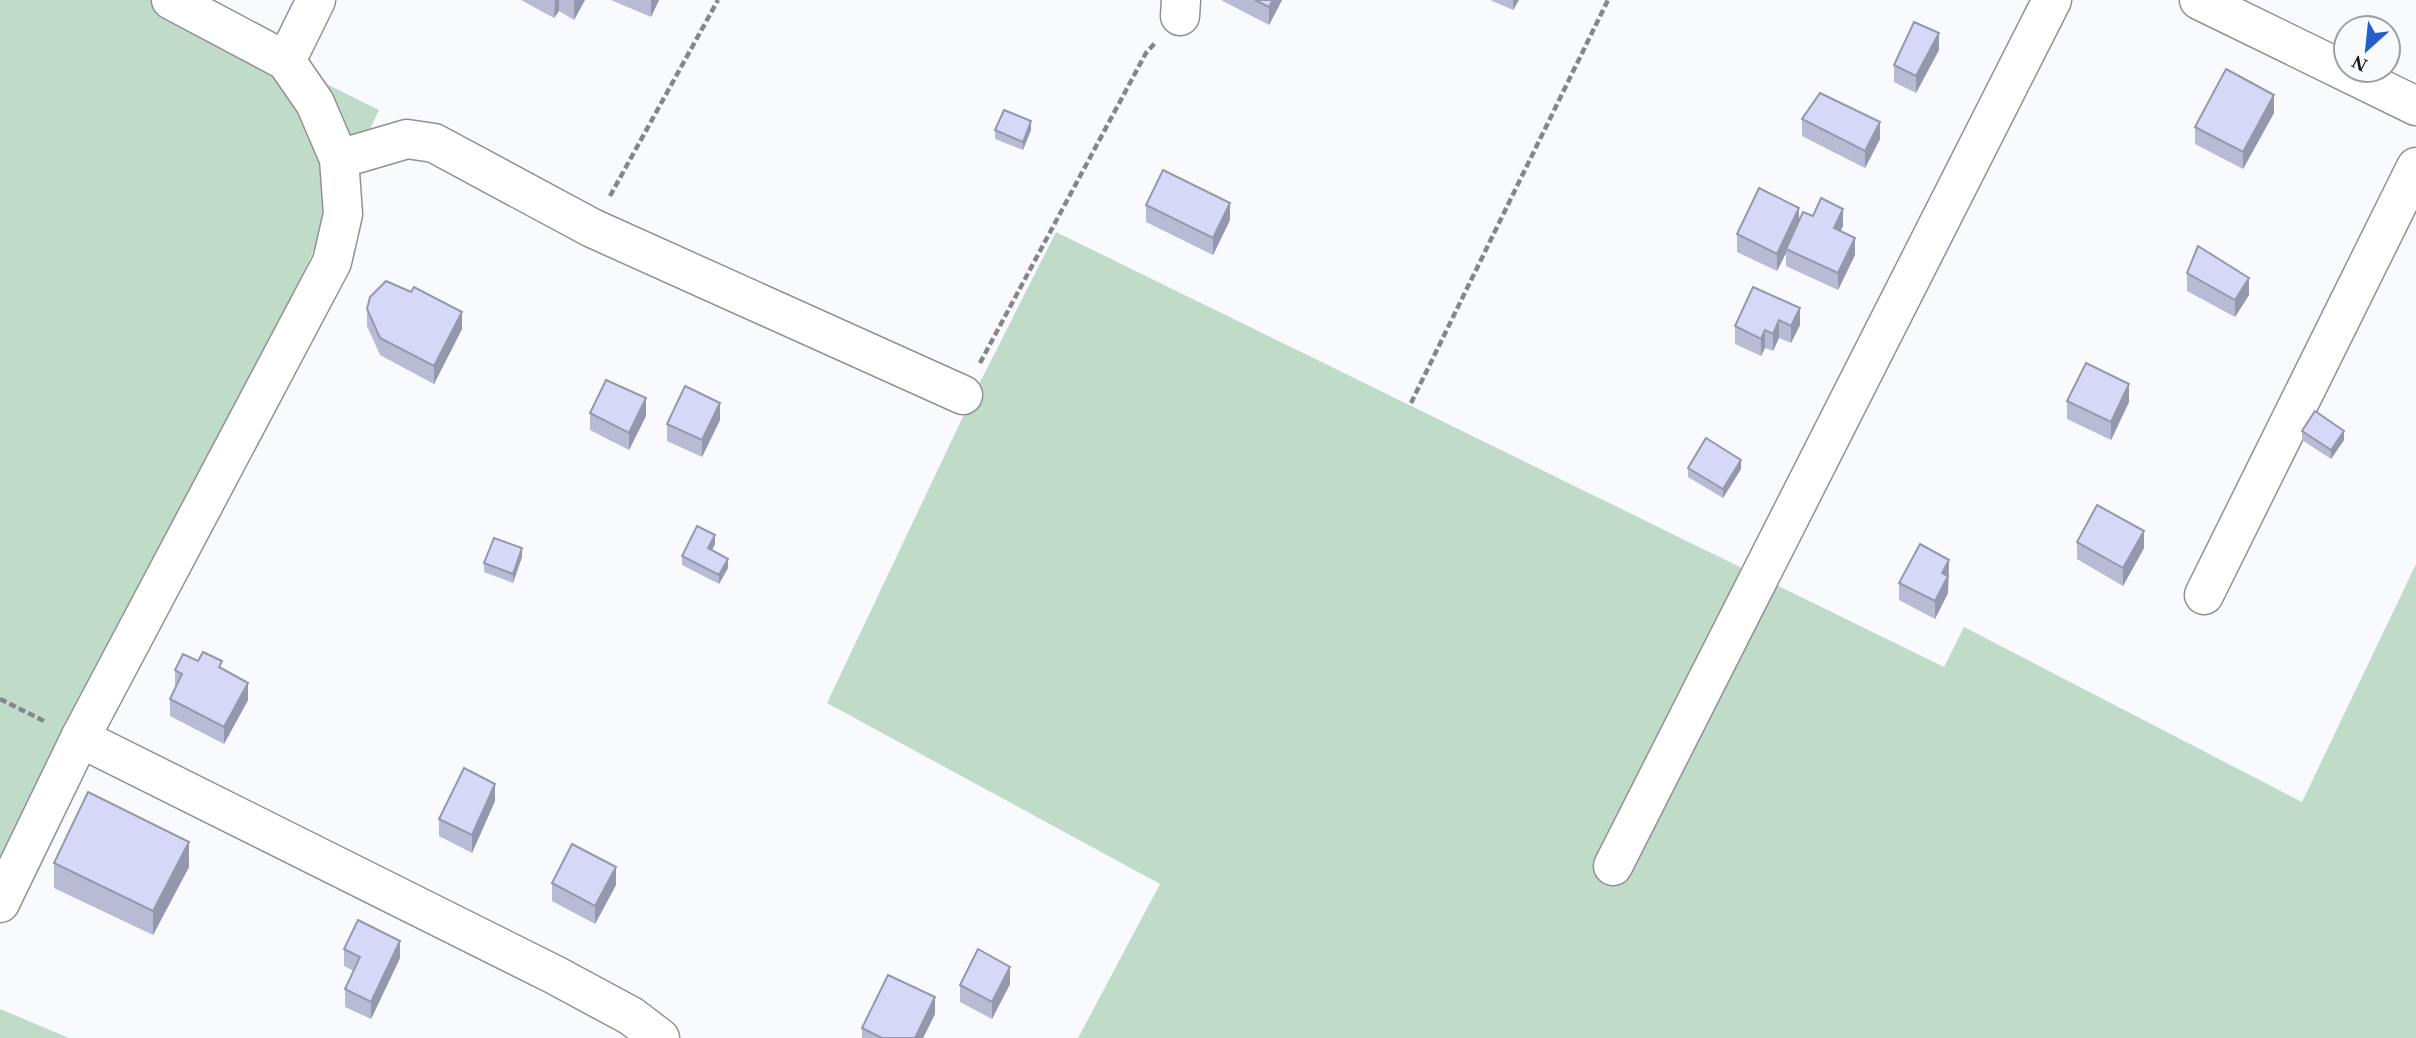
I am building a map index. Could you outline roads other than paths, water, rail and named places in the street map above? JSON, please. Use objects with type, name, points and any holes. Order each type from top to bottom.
[{"type":"street","points":[[0,903],[80,738],[332,262],[343,214],[339,159],[315,103],[286,61],[171,0]]},
{"type":"street","points":[[286,61],[316,0]]},
{"type":"street","points":[[1613,866],[2052,0]]},
{"type":"street","points":[[2199,0],[2416,106]]},
{"type":"street","points":[[339,159],[407,139],[435,143],[592,228],[963,395]]},
{"type":"street","points":[[2204,595],[2416,167]]},
{"type":"street","points":[[80,738],[555,975],[631,1016],[660,1038]]}]
